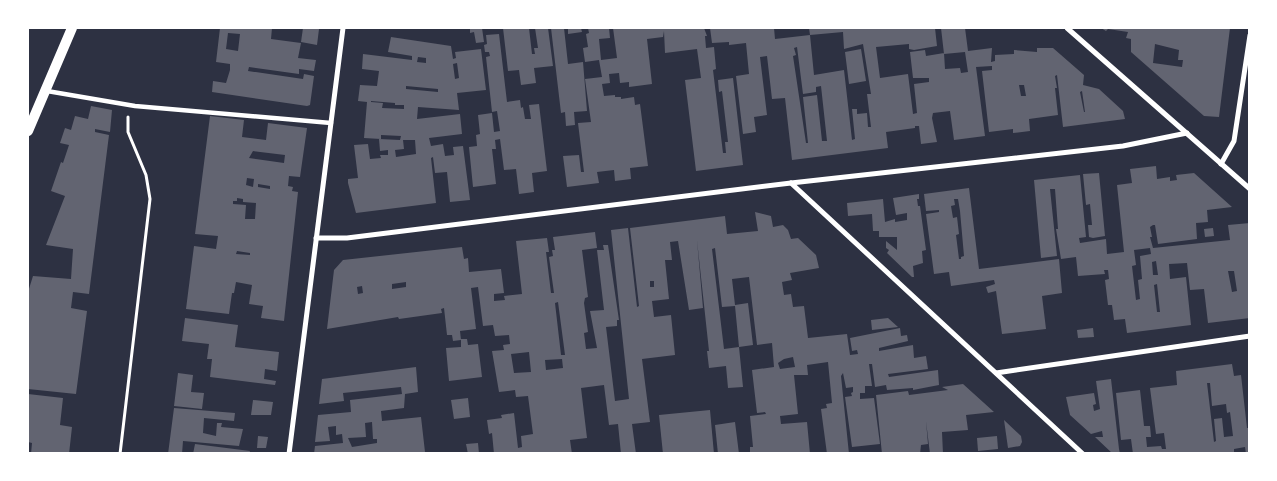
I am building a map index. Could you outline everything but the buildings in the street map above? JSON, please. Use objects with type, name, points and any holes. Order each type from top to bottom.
[{"type":"main road","points":[[28,131],[72,28]]},
{"type":"street","points":[[289,454],[343,28]]},
{"type":"street","points":[[1067,28],[1250,190]]},
{"type":"street","points":[[1221,164],[1234,141],[1250,35]]},
{"type":"street","points":[[44,90],[135,106],[331,123]]},
{"type":"street","points":[[316,238],[356,236],[791,183],[1123,146],[1186,133]]},
{"type":"street","points":[[791,183],[1083,454]]},
{"type":"street","points":[[996,373],[1250,336]]},
{"type":"path","points":[[120,454],[150,199],[146,175],[128,132],[128,113],[135,106]]}]
